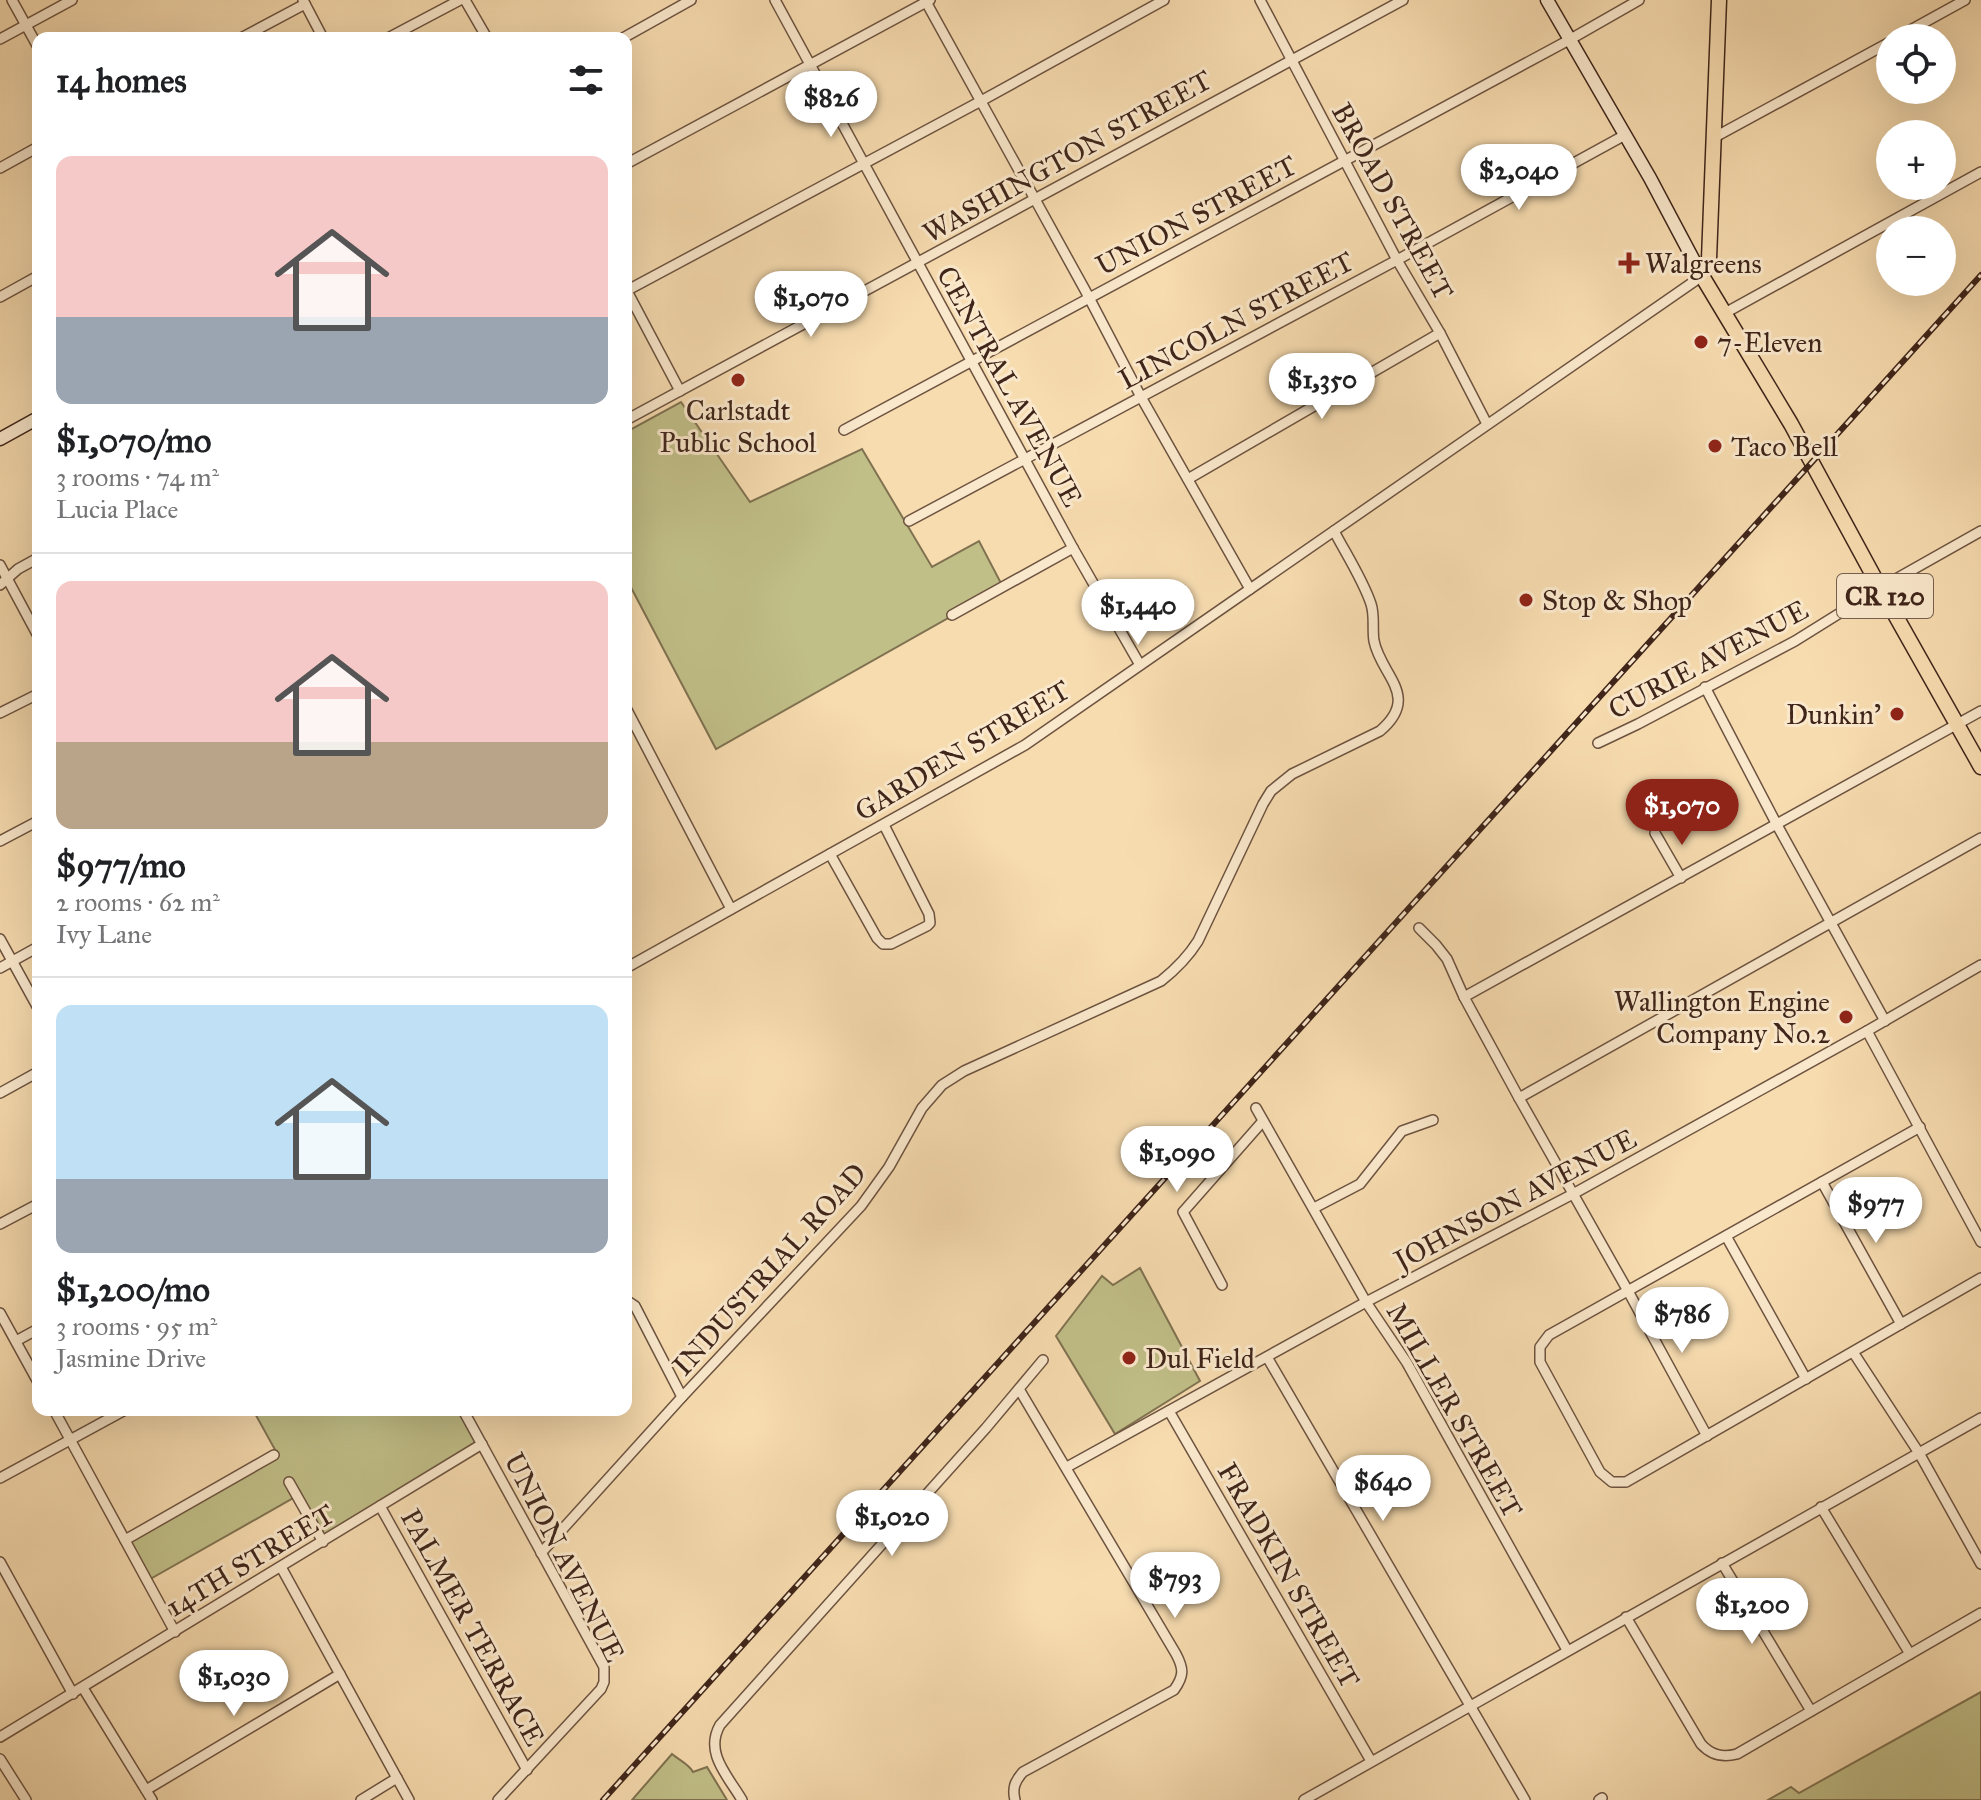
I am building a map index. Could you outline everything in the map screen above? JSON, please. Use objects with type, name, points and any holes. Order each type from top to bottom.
[{"type":"main road","points":[[1702,276],[1709,259],[1719,0]]},
{"type":"main road","name":"CR 120","points":[[1702,276],[1791,424],[1981,767]]},
{"type":"street","points":[[12,0],[32,36]]},
{"type":"street","points":[[0,39],[72,0]]},
{"type":"street","points":[[400,32],[463,0],[483,32]]},
{"type":"street","points":[[632,33],[691,0]]},
{"type":"street","name":"CENTRAL AVENUE","points":[[775,0],[1073,548],[1140,665]]},
{"type":"street","points":[[632,287],[1164,0]]},
{"type":"street","name":"BROAD STREET","points":[[1260,0],[1487,424]]},
{"type":"street","name":"WASHINGTON STREET","points":[[632,417],[1403,0]]},
{"type":"street","points":[[1547,0],[1702,276]]},
{"type":"street","name":"UNION STREET","points":[[844,430],[1639,0]]},
{"type":"street","points":[[1921,24],[1965,0]]},
{"type":"street","points":[[632,161],[927,1],[1141,397],[1250,589]]},
{"type":"street","points":[[252,32],[304,2],[320,32]]},
{"type":"street","points":[[1715,137],[1876,50]]},
{"type":"street","name":"LINCOLN STREET","points":[[909,521],[1625,135]]},
{"type":"street","points":[[0,168],[32,150]]},
{"type":"street","points":[[1725,313],[1981,172]]},
{"type":"street","name":"GARDEN STREET","points":[[632,965],[1025,745],[1702,276]]},
{"type":"street","points":[[0,297],[32,279]]},
{"type":"street","points":[[632,301],[680,391]]},
{"type":"street","points":[[1188,479],[1440,333]]},
{"type":"street","points":[[0,439],[32,421]]},
{"type":"street","name":"INDUSTRIAL ROAD","points":[[541,1553],[861,1206],[889,1167],[922,1108],[942,1085],[964,1071],[1161,981],[1174,971],[1198,941],[1271,791],[1292,774],[1387,725],[1397,707],[1397,689],[1374,641],[1371,605],[1334,531]]},
{"type":"street","name":"CURIE AVENUE","points":[[1598,743],[1795,641],[1981,531]]},
{"type":"street","points":[[952,615],[1073,548]]},
{"type":"street","points":[[4,582],[32,561]]},
{"type":"street","points":[[0,565],[4,582],[32,626]]},
{"type":"street","points":[[1705,687],[1885,1021]]},
{"type":"street","points":[[0,713],[32,697]]},
{"type":"street","points":[[1464,997],[1981,711]]},
{"type":"street","points":[[632,719],[731,909]]},
{"type":"street","points":[[0,841],[32,824]]},
{"type":"street","points":[[830,854],[883,944],[891,944],[927,926],[930,923],[929,914],[884,825]]},
{"type":"street","points":[[1655,833],[1681,878]]},
{"type":"street","points":[[1519,1098],[1981,838]]},
{"type":"street","points":[[1419,928],[1447,959],[1519,1098],[1707,1436]]},
{"type":"street","points":[[0,939],[32,997]]},
{"type":"street","points":[[0,968],[32,950]]},
{"type":"street","name":"JOHNSON AVENUE","points":[[1067,1467],[1366,1302],[1573,1194],[1981,965]]},
{"type":"street","points":[[1867,1031],[1981,1242]]},
{"type":"street","points":[[0,1093],[32,1075]]},
{"type":"street","name":"MILLER STREET","points":[[1256,1108],[1366,1302],[1407,1363],[1567,1650]]},
{"type":"street","points":[[1314,1208],[1360,1184],[1402,1131],[1433,1120]]},
{"type":"street","points":[[1222,1285],[1183,1212],[1263,1121]]},
{"type":"street","points":[[1920,1127],[1549,1335],[1540,1347],[1540,1362],[1605,1478],[1612,1482],[1626,1482],[1981,1278]]},
{"type":"street","points":[[1822,1182],[1901,1324]]},
{"type":"street","points":[[0,1224],[32,1207]]},
{"type":"street","points":[[1726,1236],[1806,1379]]},
{"type":"street","points":[[632,1304],[682,1397]]},
{"type":"street","points":[[0,1313],[32,1371]]},
{"type":"street","points":[[16,1341],[32,1332]]},
{"type":"street","points":[[1853,1352],[1919,1453],[1981,1564]]},
{"type":"street","points":[[1267,1357],[1525,1800]]},
{"type":"street","points":[[742,1800],[716,1757],[713,1741],[720,1725],[1043,1360]]},
{"type":"street","points":[[1015,1800],[1014,1784],[1023,1772],[1174,1690],[1184,1673],[1019,1389]]},
{"type":"street","name":"FRADKIN STREET","points":[[1169,1411],[1371,1761]]},
{"type":"street","points":[[57,1416],[175,1632]]},
{"type":"street","points":[[0,1478],[114,1416]]},
{"type":"street","name":"UNION AVENUE","points":[[466,1416],[604,1667],[601,1689],[527,1770]]},
{"type":"street","points":[[1304,1800],[1981,1418]]},
{"type":"street","name":"14TH STREET","points":[[0,1737],[482,1444]]},
{"type":"street","points":[[125,1540],[274,1455]]},
{"type":"street","points":[[289,1482],[323,1542]]},
{"type":"street","name":"PALMER TERRACE","points":[[380,1506],[527,1770]]},
{"type":"street","points":[[1821,1507],[1910,1654]]},
{"type":"street","points":[[0,1562],[73,1694]]},
{"type":"street","points":[[1722,1563],[1811,1711]]},
{"type":"street","points":[[281,1567],[409,1800]]},
{"type":"street","points":[[1626,1617],[1701,1744],[1713,1754],[1729,1756],[1981,1613]]},
{"type":"street","points":[[146,1790],[340,1674]]},
{"type":"street","points":[[83,1688],[152,1800]]},
{"type":"street","points":[[0,1759],[26,1800]]},
{"type":"street","points":[[498,1800],[527,1770]]},
{"type":"street","points":[[361,1800],[397,1778]]},
{"type":"shaded area","points":[[681,402],[750,502],[862,449],[932,567],[979,541],[1003,587],[716,749],[632,589],[632,429]]},
{"type":"shaded area","name":"Dul Field","points":[[1140,1268],[1200,1381],[1115,1434],[1056,1336],[1102,1276],[1113,1285]]},
{"type":"shaded area","points":[[256,1416],[462,1416],[481,1449],[320,1542],[297,1496],[145,1582],[122,1539],[278,1455]]},
{"type":"shaded area","points":[[1981,1692],[1981,1800],[1768,1800],[1791,1787],[1799,1793]]},
{"type":"shaded area","points":[[672,1754],[693,1772],[707,1767],[727,1800],[632,1800]]},
{"type":"railway","points":[[603,1800],[1981,275]]},
{"type":"place","name":"Walgreens","points":[[1629,263]]},
{"type":"place","name":"7-Eleven","points":[[1701,342]]},
{"type":"place","name":"Carlstadt Public School","points":[[738,380]]},
{"type":"place","name":"Taco Bell","points":[[1715,446]]},
{"type":"place","name":"Stop & Shop","points":[[1526,600]]},
{"type":"place","name":"Dunkin'","points":[[1897,714]]},
{"type":"place","name":"Wallington Engine Company No.2","points":[[1846,1017]]},
{"type":"place","name":"Dul Field","points":[[1129,1358]]}]
